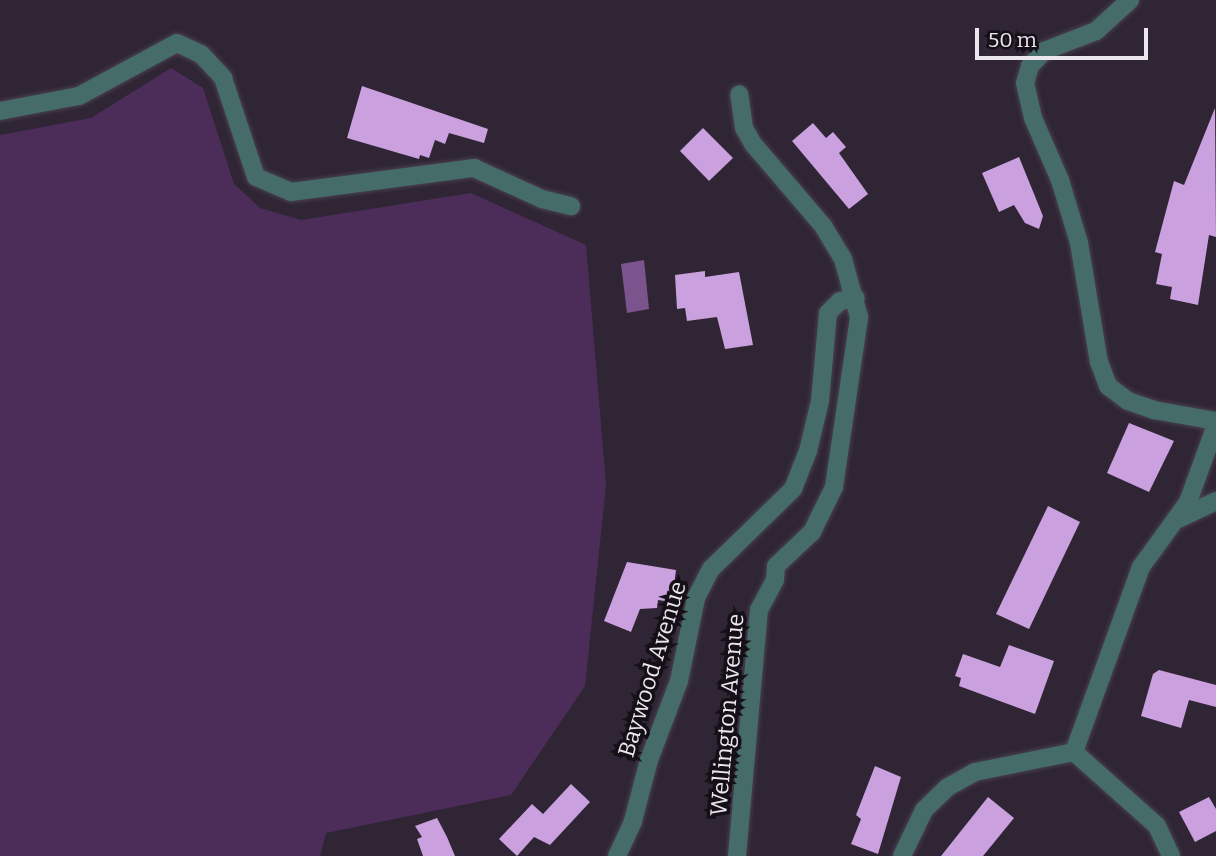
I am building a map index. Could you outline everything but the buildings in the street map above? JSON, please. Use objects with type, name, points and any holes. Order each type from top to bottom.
[{"type":"street","points":[[1074,752],[1141,567],[1197,485],[1216,423],[1154,410],[1128,401],[1108,386],[1099,362],[1079,243],[1060,180],[1033,118],[1025,83],[1030,66],[1044,51],[1096,31],[1130,0]]},
{"type":"street","points":[[0,111],[79,96],[177,43],[201,54],[223,78],[256,177],[291,192],[474,168],[542,199],[571,206]]},
{"type":"street","name":"Wellington Avenue","points":[[737,856],[759,610],[775,580],[776,566],[812,532],[834,487],[859,317],[856,298],[843,259],[824,227],[753,144],[744,128],[738,94]]},
{"type":"street","name":"Baywood Avenue","points":[[617,856],[633,821],[649,760],[679,681],[696,598],[712,569],[793,489],[820,401],[828,313],[840,301],[856,298]]},
{"type":"street","points":[[1174,520],[1216,501]]},
{"type":"street","points":[[902,856],[924,810],[948,788],[975,772],[1074,752]]},
{"type":"street","points":[[1074,752],[1157,826],[1171,856]]},
{"type":"shaded area","points":[[171,68],[203,88],[234,184],[260,208],[301,220],[471,193],[586,245],[606,485],[585,686],[511,795],[326,833],[320,856],[0,856],[0,135],[91,118]]},
{"type":"shaded area","points":[[644,260],[649,309],[627,313],[621,264]]}]
